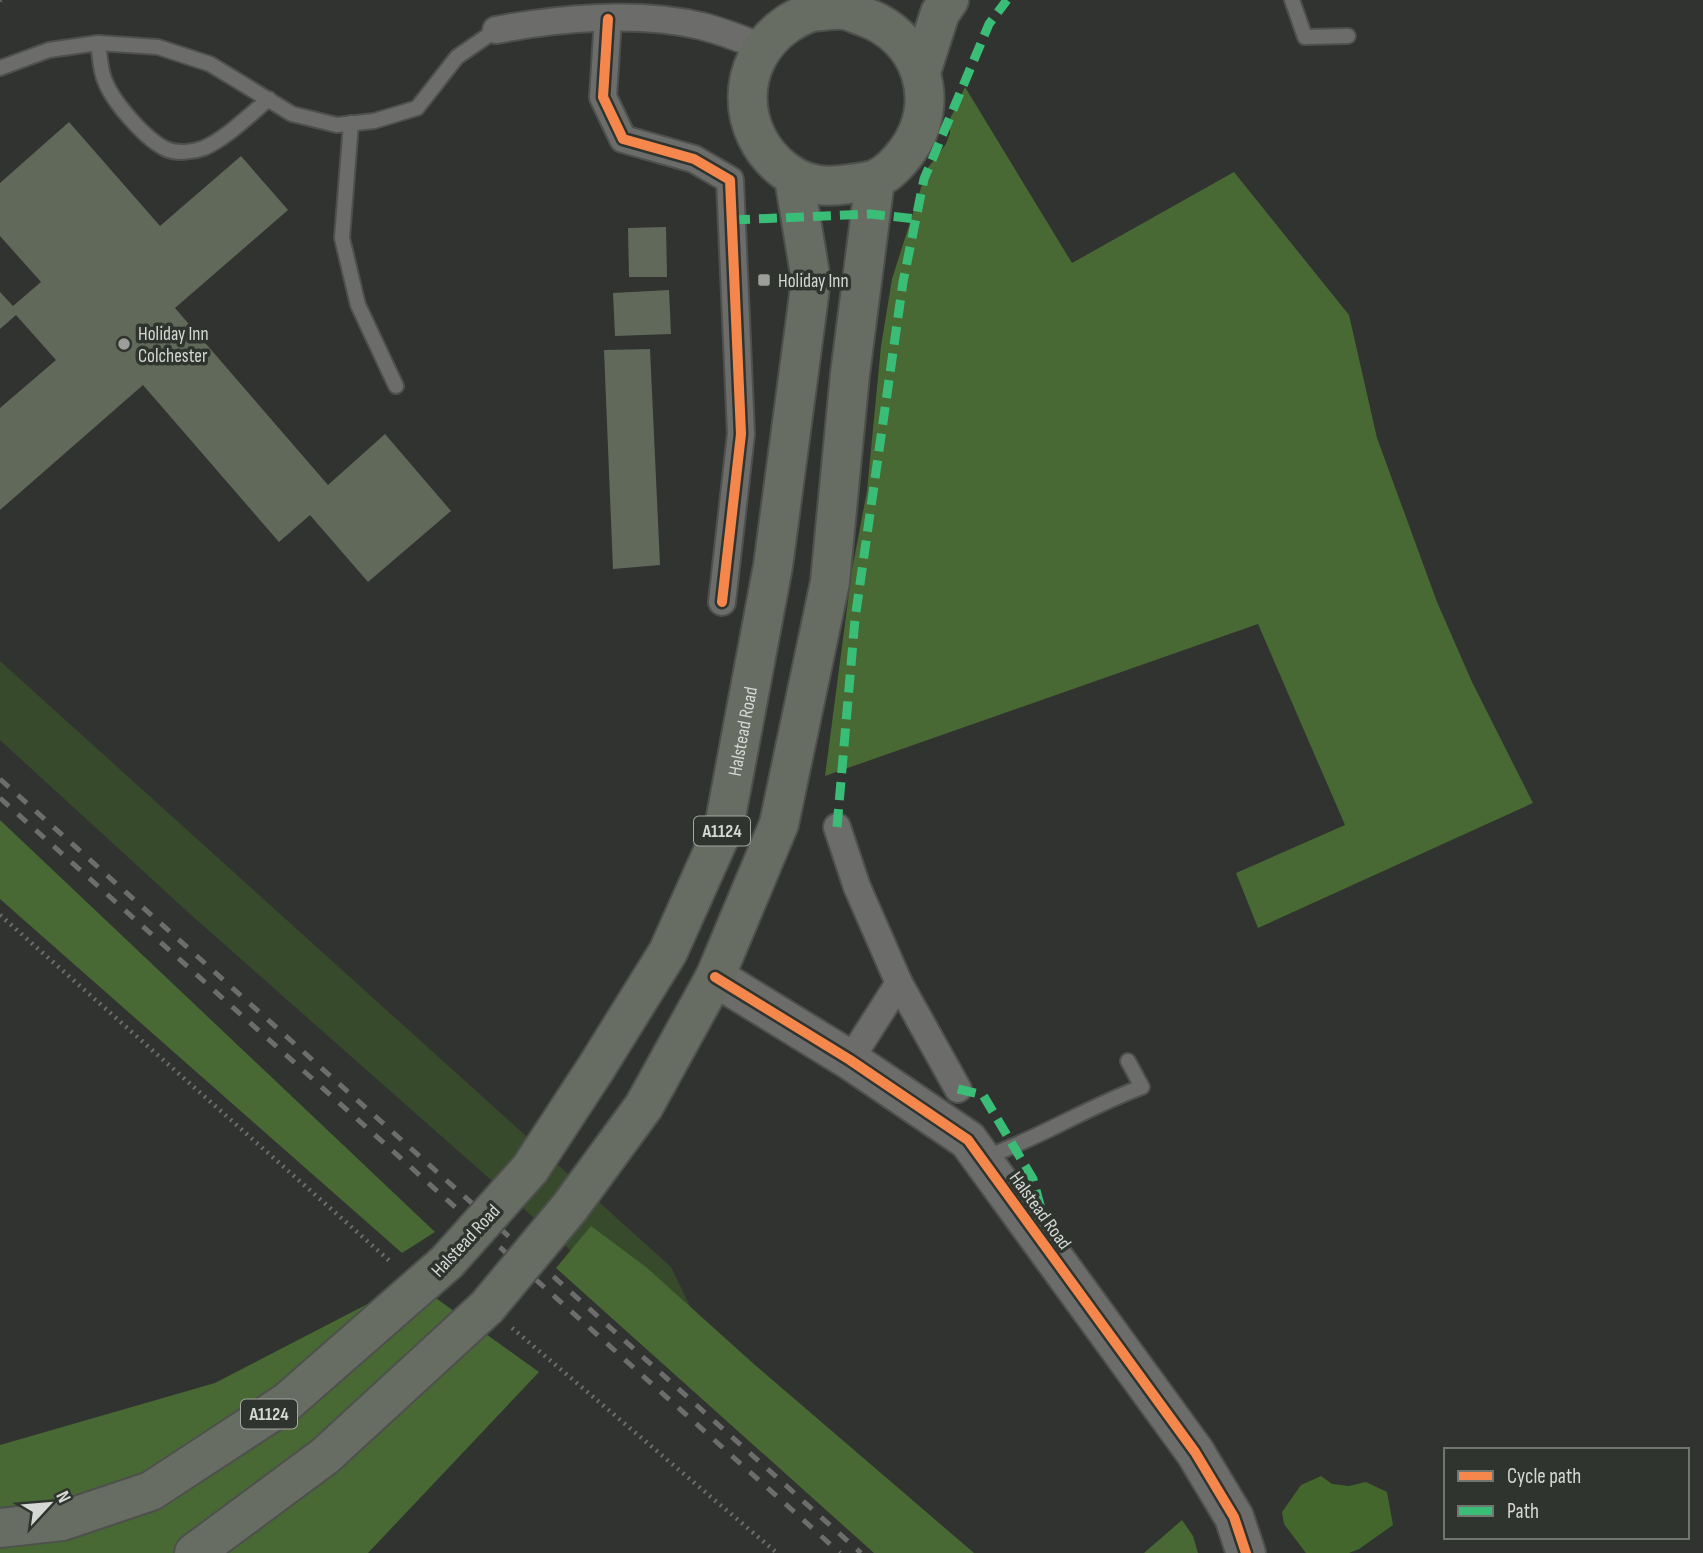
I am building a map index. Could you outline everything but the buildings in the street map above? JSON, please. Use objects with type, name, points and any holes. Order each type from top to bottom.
[{"type":"main road","points":[[921,72],[940,13],[949,0]]},
{"type":"main road","points":[[826,6],[883,23],[906,44],[921,72],[925,110],[915,140],[897,164],[875,180],[827,188],[794,178],[770,159],[753,133],[747,103],[751,72],[764,47],[786,25],[826,6]]},
{"type":"main road","name":"Halstead Road","points":[[0,1528],[62,1521],[151,1491],[287,1402],[447,1262],[530,1169],[668,952],[724,827],[773,566],[811,280],[794,178]]},
{"type":"main road","name":"A1124","points":[[194,1553],[325,1456],[487,1307],[570,1207],[644,1106],[715,977],[779,824],[830,582],[850,373],[875,180]]},
{"type":"street","points":[[496,30],[541,21],[608,19],[659,10],[764,47]]},
{"type":"street","points":[[608,19],[603,97],[623,139],[694,159],[730,180],[741,434],[722,602]]},
{"type":"street","points":[[837,827],[857,887],[899,983],[958,1089]]},
{"type":"street","name":"Halstead Road","points":[[715,977],[850,1060],[968,1140],[1195,1452],[1234,1517],[1246,1553]]},
{"type":"street","points":[[850,1060],[899,983]]},
{"type":"lane","points":[[1292,0],[1305,37],[1348,36]]},
{"type":"lane","points":[[0,68],[50,50],[98,43],[158,47],[210,64],[292,114],[337,125],[374,121],[417,108],[457,57],[496,30]]},
{"type":"lane","points":[[98,43],[104,79],[112,96],[144,132],[166,149],[183,153],[203,148],[269,99]]},
{"type":"lane","points":[[351,123],[342,238],[358,305],[396,386]]},
{"type":"lane","points":[[982,1159],[1014,1147],[1109,1099],[1142,1087],[1128,1061]]},
{"type":"path","points":[[0,915],[386,1258]]},
{"type":"path","points":[[487,1307],[777,1553]]},
{"type":"shaded area","points":[[965,87],[1072,263],[1234,172],[1349,315],[1377,438],[1437,602],[1472,682],[1533,803],[1258,928],[1236,873],[1345,825],[1258,624],[825,776],[852,570],[867,491],[881,346],[892,279],[927,169],[946,144],[950,133],[950,119]]},
{"type":"shaded area","points":[[0,661],[671,1267],[733,1394],[190,914],[0,740]]},
{"type":"shaded area","points":[[0,820],[435,1232],[402,1253],[0,899]]},
{"type":"shaded area","points":[[591,1226],[646,1267],[755,1365],[974,1553],[874,1553],[556,1268]]},
{"type":"shaded area","points":[[412,1281],[539,1372],[368,1553],[0,1553],[0,1445],[215,1383]]},
{"type":"shaded area","points":[[1321,1476],[1332,1484],[1349,1486],[1366,1482],[1387,1492],[1393,1525],[1349,1553],[1306,1553],[1284,1524],[1282,1512],[1301,1485]]},
{"type":"shaded area","points":[[1182,1520],[1193,1536],[1198,1553],[1144,1553]]},
{"type":"railway","points":[[0,779],[861,1553]]},
{"type":"railway","points":[[0,798],[840,1553]]},
{"type":"marked path","points":[[837,827],[855,619],[903,282],[924,179],[989,24],[1007,0]]},
{"type":"marked path","points":[[732,220],[870,214],[916,219]]},
{"type":"marked path","points":[[958,1089],[983,1095],[1033,1179],[1051,1246]]},
{"type":"cycle path","points":[[608,19],[603,97],[623,139],[694,159],[730,180],[741,434],[722,602]]},
{"type":"cycle path","points":[[715,977],[850,1060],[968,1140],[1195,1452],[1234,1517],[1246,1553]]},
{"type":"place","name":"Holiday Inn","points":[[764,280]]},
{"type":"place","name":"Holiday Inn Colchester","points":[[124,344]]}]
